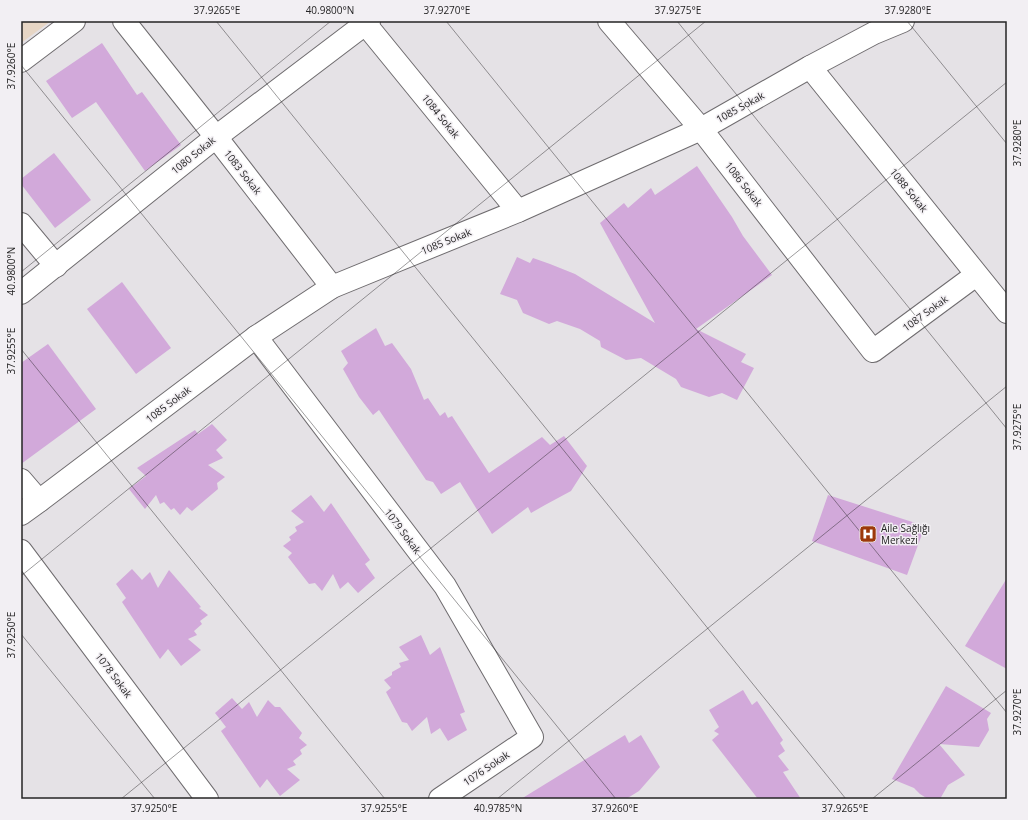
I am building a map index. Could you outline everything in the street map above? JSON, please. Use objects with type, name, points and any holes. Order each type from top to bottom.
[{"type":"street","points":[[21,61],[74,21]]},
{"type":"street","name":"1083 Sokak","points":[[124,21],[332,287]]},
{"type":"street","name":"1086 Sokak","points":[[609,21],[701,129],[873,351]]},
{"type":"street","name":"1085 Sokak","points":[[21,514],[256,337],[332,287],[518,211],[701,129],[810,67],[870,27],[903,21]]},
{"type":"street","name":"1080 Sokak","points":[[21,293],[216,137],[366,22]]},
{"type":"street","name":"1084 Sokak","points":[[366,22],[518,211]]},
{"type":"street","name":"1088 Sokak","points":[[810,67],[1007,312]]},
{"type":"street","points":[[21,224],[56,266]]},
{"type":"street","name":"1087 Sokak","points":[[873,351],[976,274]]},
{"type":"street","name":"1079 Sokak","points":[[256,337],[445,586],[532,737]]},
{"type":"street","points":[[21,480],[39,501]]},
{"type":"street","name":"1078 Sokak","points":[[21,551],[208,799]]},
{"type":"street","name":"1076 Sokak","points":[[440,799],[532,737]]},
{"type":"shaded area","points":[[21,21],[51,21],[21,43]]},
{"type":"building","points":[[102,43],[137,95],[142,92],[181,145],[145,171],[96,102],[72,118],[46,81]]},
{"type":"building","points":[[54,153],[91,200],[55,228],[21,184],[21,179]]},
{"type":"building","points":[[697,166],[732,217],[743,236],[772,275],[696,329],[746,354],[741,362],[754,368],[737,400],[722,393],[709,397],[681,387],[676,379],[641,358],[626,360],[601,347],[600,341],[580,329],[557,321],[549,324],[523,313],[517,300],[500,294],[517,257],[530,263],[533,258],[575,274],[655,323],[600,223],[624,203],[628,208],[651,188],[655,195]]},
{"type":"building","points":[[122,282],[171,348],[136,374],[87,309]]},
{"type":"building","points":[[376,328],[385,346],[392,343],[411,369],[424,400],[428,398],[440,416],[445,412],[448,418],[452,416],[489,473],[542,437],[550,445],[564,436],[587,466],[571,491],[531,513],[528,507],[492,534],[460,482],[441,494],[433,482],[426,480],[379,410],[373,415],[359,397],[343,369],[348,363],[341,351]]},
{"type":"building","points":[[48,344],[96,409],[21,464],[21,363]]},
{"type":"building","points":[[212,424],[227,440],[216,450],[223,458],[208,465],[225,477],[217,483],[218,489],[192,511],[187,507],[180,515],[174,508],[171,510],[164,502],[160,504],[156,495],[145,509],[129,489],[146,476],[137,468],[195,430],[198,434]]},
{"type":"building","points":[[311,495],[324,512],[331,503],[370,560],[365,564],[375,578],[358,593],[348,582],[340,589],[333,574],[322,591],[315,583],[309,584],[288,557],[292,553],[283,546],[291,540],[289,537],[297,531],[295,527],[304,522],[291,511]]},
{"type":"building","name":"Aile Sağlığı Merkezi","points":[[828,495],[925,526],[907,575],[812,541]]},
{"type":"building","points":[[132,569],[142,580],[150,572],[158,588],[169,570],[201,607],[199,608],[208,615],[200,621],[202,624],[194,631],[197,635],[188,639],[201,650],[181,666],[168,649],[160,659],[122,602],[126,598],[116,584]]},
{"type":"building","points":[[1007,578],[1007,669],[965,646]]},
{"type":"building","points":[[421,635],[430,655],[440,647],[465,712],[460,714],[467,730],[448,741],[440,728],[431,734],[427,717],[412,731],[407,723],[402,722],[386,692],[391,688],[384,680],[392,675],[392,672],[401,667],[399,663],[409,660],[399,647]]},
{"type":"building","points":[[946,686],[991,713],[987,719],[989,730],[979,747],[939,744],[965,775],[948,785],[940,799],[928,799],[914,788],[892,779]]},
{"type":"building","points":[[743,690],[752,705],[757,701],[783,740],[780,743],[785,751],[778,756],[789,770],[783,772],[801,799],[758,799],[712,740],[719,734],[714,731],[719,727],[709,710]]},
{"type":"building","points":[[232,698],[242,709],[249,702],[257,717],[268,700],[275,707],[280,707],[302,733],[299,738],[307,745],[300,750],[302,754],[293,761],[296,765],[287,769],[300,780],[280,796],[267,779],[260,788],[221,731],[226,727],[215,713]]},
{"type":"building","points":[[625,735],[629,743],[641,735],[660,767],[639,791],[626,799],[521,799]]},
{"type":"place","name":"Aile Sağlığı Merkezi","points":[[868,534]]}]
